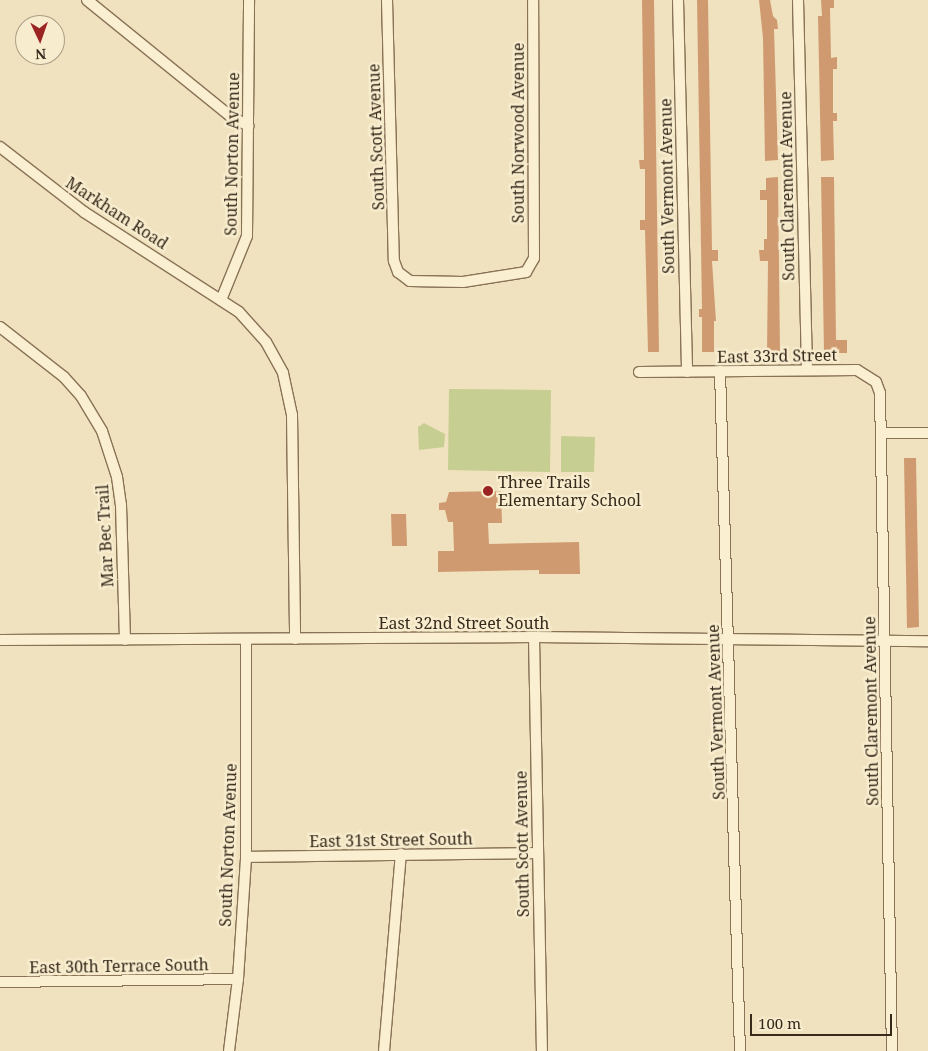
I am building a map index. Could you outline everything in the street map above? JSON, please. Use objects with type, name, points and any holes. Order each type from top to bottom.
[{"type":"street","points":[[87,0],[230,116],[250,126]]},
{"type":"street","name":"South Norton Avenue","points":[[221,300],[247,236],[250,126],[249,0]]},
{"type":"street","name":"South Scott Avenue","points":[[387,0],[394,261],[398,272],[410,281],[463,282],[526,272],[532,265]]},
{"type":"street","name":"South Norwood Avenue","points":[[532,265],[533,0]]},
{"type":"street","name":"South Vermont Avenue","points":[[678,0],[687,372]]},
{"type":"street","name":"South Claremont Avenue","points":[[798,0],[807,370]]},
{"type":"street","name":"Markham Road","points":[[0,147],[84,212],[221,300]]},
{"type":"street","points":[[221,300],[240,312],[266,342],[283,373],[289,394],[295,639]]},
{"type":"street","name":"Mar Bec Trail","points":[[0,327],[64,377],[81,396],[102,431],[117,477],[120,505],[125,640]]},
{"type":"street","name":"East 33rd Street","points":[[639,372],[857,370],[868,375]]},
{"type":"street","name":"South Vermont Avenue","points":[[720,371],[740,1051]]},
{"type":"street","name":"South Claremont Avenue","points":[[868,375],[876,382],[880,393],[892,1051]]},
{"type":"street","points":[[881,433],[928,433]]},
{"type":"street","name":"South Scott Avenue","points":[[534,637],[536,853],[542,1051]]},
{"type":"street","name":"East 32nd Street South","points":[[0,640],[534,637],[928,641]]},
{"type":"street","name":"South Norton Avenue","points":[[229,1051],[238,979],[246,857],[246,639]]},
{"type":"street","name":"East 31st Street South","points":[[246,857],[536,853]]},
{"type":"street","points":[[384,1051],[401,854]]},
{"type":"street","name":"East 30th Terrace South","points":[[0,982],[238,979]]},
{"type":"green space","points":[[449,389],[551,390],[550,472],[448,470]]},
{"type":"green space","points":[[424,423],[445,434],[444,447],[419,450],[418,427]]},
{"type":"green space","points":[[561,436],[595,437],[594,472],[561,472]]},
{"type":"building","points":[[642,0],[654,0],[659,352],[648,352],[645,230],[640,230],[640,220],[645,220],[645,169],[640,169],[639,160],[644,160]]},
{"type":"building","points":[[697,0],[708,0],[712,250],[718,250],[718,261],[712,261],[716,321],[714,321],[714,352],[702,352],[702,317],[699,317],[699,309],[702,309]]},
{"type":"building","points":[[759,0],[770,0],[773,16],[777,20],[778,29],[774,29],[778,160],[765,161],[763,38]]},
{"type":"building","points":[[821,0],[834,0],[834,8],[830,8],[831,58],[837,57],[837,69],[833,69],[833,113],[837,113],[837,121],[833,121],[834,160],[821,161],[818,16],[822,16]]},
{"type":"building","points":[[778,177],[780,352],[767,352],[768,261],[760,261],[759,250],[764,250],[764,239],[767,239],[767,200],[760,200],[760,190],[766,190],[766,178]]},
{"type":"building","points":[[821,177],[834,177],[836,340],[847,340],[847,353],[824,353]]},
{"type":"building","points":[[904,458],[916,458],[919,627],[907,628]]},
{"type":"building","name":"Three Trails Elementary School","points":[[501,491],[502,523],[488,523],[489,544],[579,542],[580,574],[539,574],[539,570],[438,572],[438,551],[454,551],[453,522],[448,522],[445,510],[439,510],[439,503],[446,502],[449,492]]},
{"type":"building","points":[[391,514],[406,514],[407,546],[392,546]]},
{"type":"place","name":"Three Trails Elementary School","points":[[488,491]]}]
